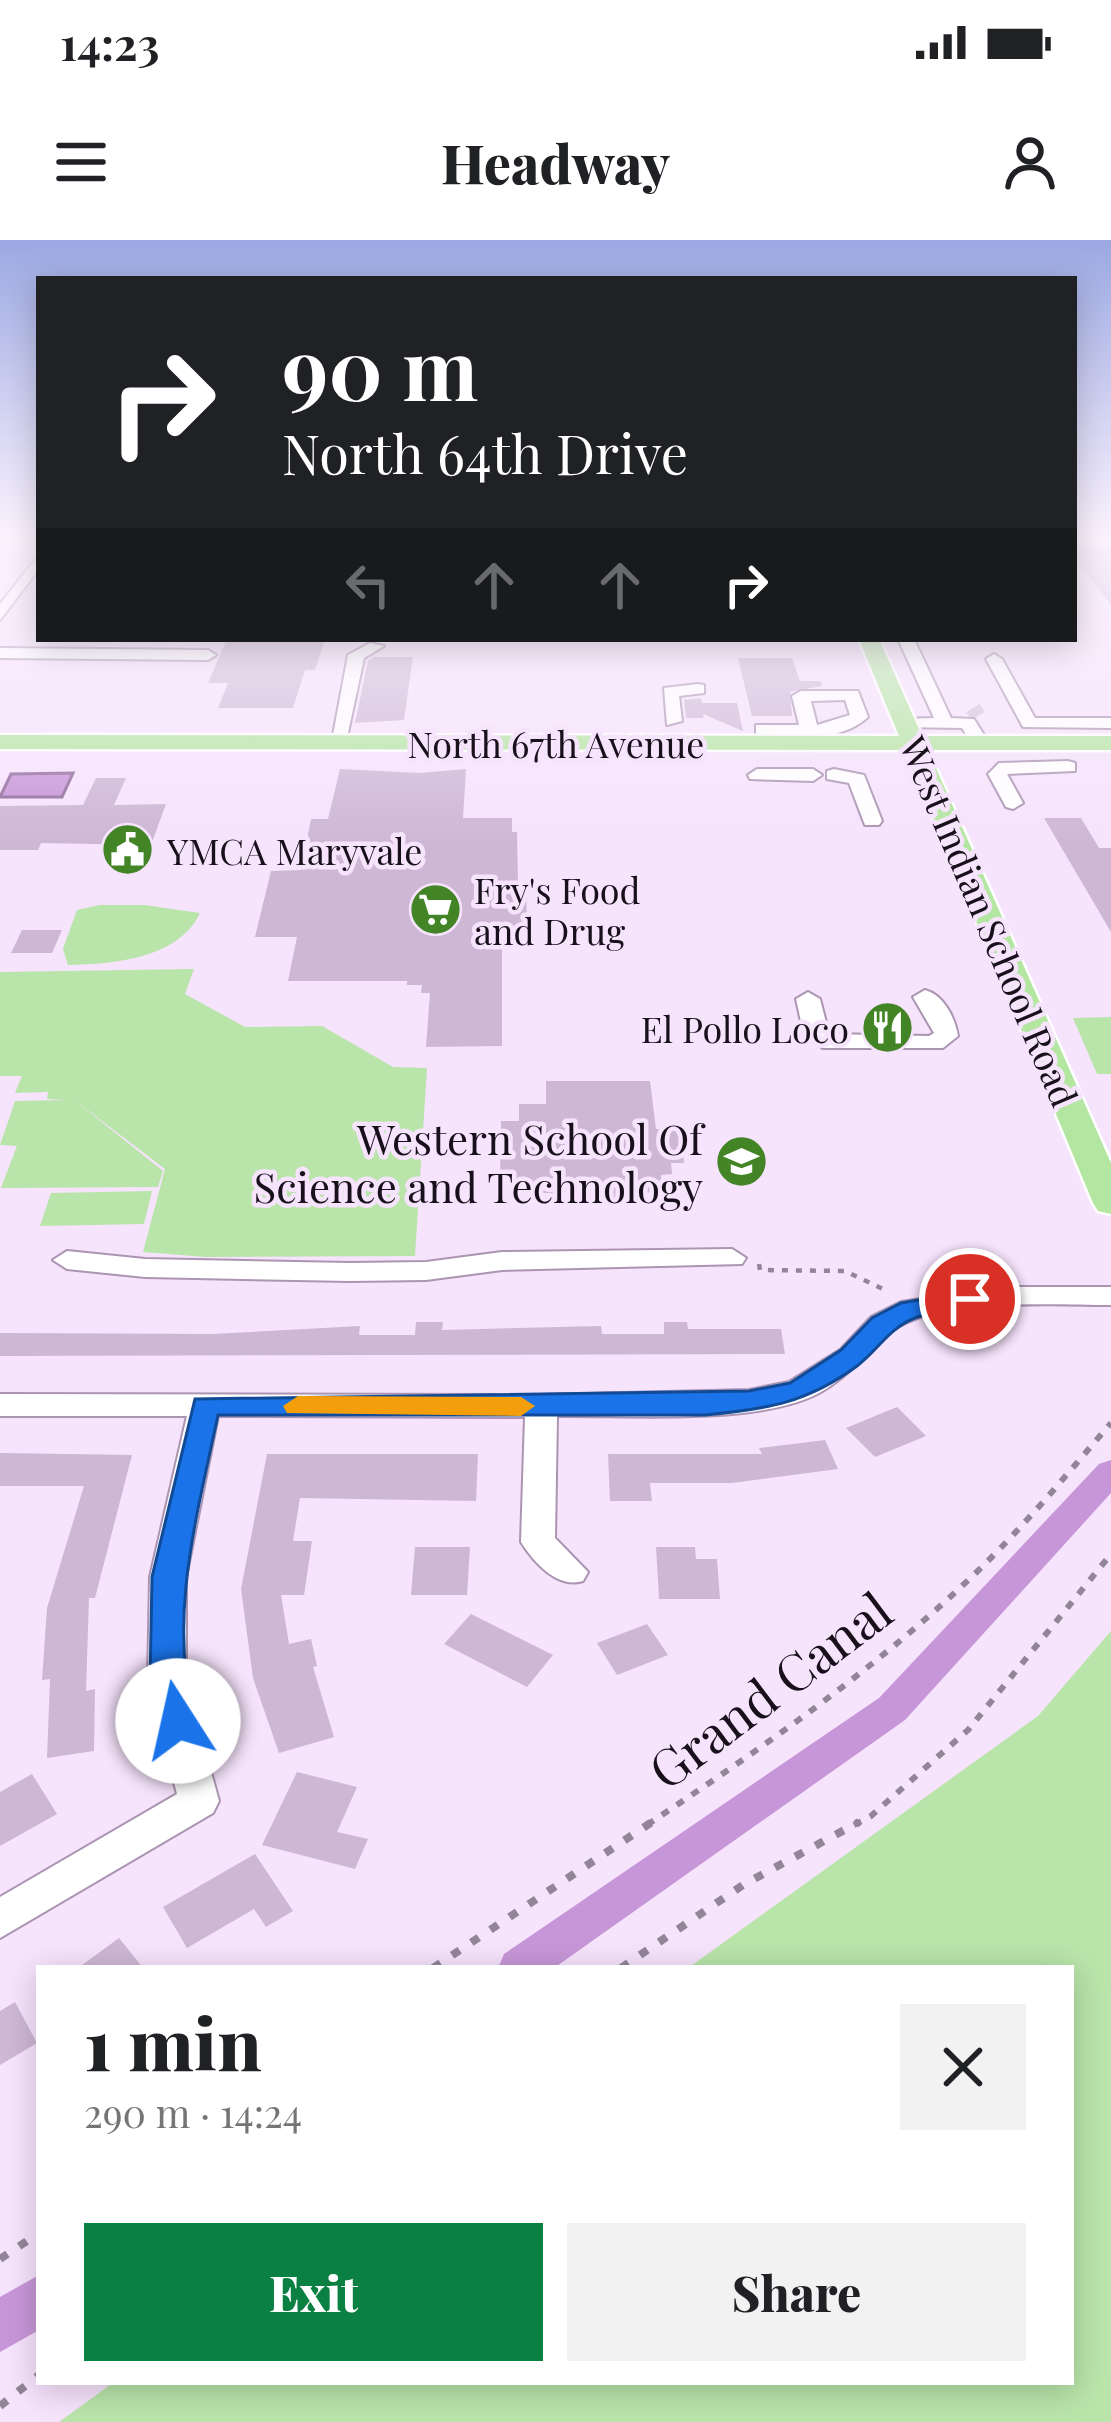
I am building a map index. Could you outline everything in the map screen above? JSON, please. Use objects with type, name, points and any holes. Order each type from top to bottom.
[{"type":"main road","name":"West Indian School Road","points":[[870,642],[1111,1203]]},
{"type":"main road","name":"North 67th Avenue","points":[[0,742],[910,733],[964,718],[1111,743]]},
{"type":"street","points":[[907,642],[931,695],[964,718]]},
{"type":"street","points":[[337,742],[356,655],[376,646]]},
{"type":"street","points":[[0,653],[125,658],[208,655]]},
{"type":"street","points":[[994,659],[1029,723],[1050,733],[1111,723]]},
{"type":"street","points":[[673,721],[670,692],[698,688]]},
{"type":"street","points":[[893,695],[931,695]]},
{"type":"street","points":[[910,733],[964,718]]},
{"type":"street","points":[[762,729],[809,729]]},
{"type":"street","points":[[1013,803],[997,774],[999,769],[1068,767]]},
{"type":"street","points":[[757,775],[857,779],[872,821]]},
{"type":"street","points":[[808,999],[815,1035],[824,1041],[934,1043],[946,1036],[946,1030],[936,1007],[925,998]]},
{"type":"street","points":[[68,1261],[145,1268],[350,1272],[426,1271],[502,1262],[745,1258]]},
{"type":"street","points":[[0,1405],[706,1405],[798,1391],[851,1357],[882,1324],[910,1310],[999,1296],[1111,1296]]},
{"type":"street","points":[[0,1919],[199,1801],[167,1682],[168,1577],[206,1406]]},
{"type":"street","points":[[542,1406],[538,1542],[572,1572]]},
{"type":"path","points":[[745,1258],[760,1270],[855,1274],[878,1284],[910,1310]]},
{"type":"path","name":"Grand Canal","points":[[437,1965],[779,1735],[846,1684],[947,1599],[1111,1423]]},
{"type":"path","points":[[625,1965],[743,1885],[871,1816],[968,1730],[1111,1554]]},
{"type":"path","points":[[0,2259],[36,2235]]},
{"type":"path","points":[[0,2406],[36,2377]]},
{"type":"green space","points":[[144,905],[200,913],[176,940],[143,956],[68,965],[63,949],[77,910]]},
{"type":"green space","points":[[194,969],[185,994],[245,1027],[322,1026],[393,1067],[427,1068],[415,1256],[206,1257],[143,1252],[165,1169],[73,1099],[163,1171],[158,1187],[1,1188],[17,1146],[0,1145],[15,1101],[67,1100],[47,1099],[48,1092],[15,1093],[22,1076],[0,1076],[0,972]]},
{"type":"green space","points":[[1111,1017],[1111,1074],[1097,1074],[1073,1018]]},
{"type":"green space","points":[[152,1191],[144,1224],[40,1226],[51,1193]]},
{"type":"green space","points":[[1111,1631],[1111,2422],[59,2422],[110,2385],[1074,2385],[1074,1965],[692,1965],[1038,1716]]},
{"type":"shaded area","points":[[73,773],[62,797],[0,797],[11,774]]},
{"type":"building","points":[[226,642],[324,642],[315,670],[305,670],[293,708],[218,708],[228,683],[208,683]]},
{"type":"building","points":[[413,657],[404,720],[355,723],[368,661]]},
{"type":"building","points":[[738,658],[792,658],[800,681],[821,681],[822,686],[790,692],[792,716],[752,716]]},
{"type":"building","points":[[701,698],[702,703],[737,703],[743,731],[703,714],[704,718],[686,718],[684,700]]},
{"type":"building","points":[[340,769],[419,773],[466,769],[463,818],[512,818],[512,832],[517,832],[518,885],[526,885],[527,933],[520,933],[520,947],[502,947],[502,1046],[426,1047],[430,993],[421,993],[422,985],[288,981],[297,937],[255,937],[271,871],[301,870],[311,819],[328,819]]},
{"type":"building","name":"YMCA Maryvale","points":[[96,778],[126,778],[114,805],[166,804],[151,845],[41,843],[38,850],[0,850],[0,806],[83,805]]},
{"type":"building","points":[[1044,818],[1081,818],[1099,848],[1111,848],[1111,932]]},
{"type":"building","points":[[22,930],[62,930],[52,953],[11,953]]},
{"type":"building","points":[[546,1081],[650,1081],[656,1129],[680,1129],[684,1163],[671,1163],[672,1174],[661,1175],[662,1192],[620,1193],[620,1202],[581,1202],[581,1193],[524,1193],[524,1179],[500,1179],[501,1121],[519,1121],[519,1104],[546,1104]]},
{"type":"building","points":[[416,1322],[443,1322],[442,1330],[601,1326],[602,1334],[664,1334],[664,1322],[687,1322],[688,1329],[781,1329],[785,1354],[0,1356],[0,1333],[213,1334],[360,1326],[359,1335],[415,1335]]},
{"type":"building","points":[[897,1407],[926,1436],[875,1457],[846,1428]]},
{"type":"building","points":[[825,1440],[838,1469],[732,1483],[650,1483],[652,1501],[610,1501],[608,1454],[762,1454],[759,1448]]},
{"type":"building","points":[[0,1453],[132,1455],[95,1598],[89,1598],[86,1691],[95,1689],[94,1751],[47,1758],[50,1679],[42,1680],[47,1608],[84,1486],[0,1486]]},
{"type":"building","points":[[267,1454],[478,1454],[476,1501],[300,1498],[293,1541],[312,1541],[304,1595],[281,1595],[289,1644],[311,1639],[317,1666],[313,1667],[334,1737],[279,1753],[253,1678],[241,1589]]},
{"type":"building","points":[[415,1547],[470,1547],[467,1595],[411,1595]]},
{"type":"building","points":[[656,1547],[695,1547],[696,1559],[717,1559],[720,1599],[659,1599]]},
{"type":"building","points":[[471,1614],[553,1655],[527,1687],[444,1644]]},
{"type":"building","points":[[647,1624],[668,1655],[617,1675],[597,1643]]},
{"type":"building","points":[[297,1772],[357,1787],[337,1832],[368,1839],[355,1869],[262,1845]]},
{"type":"building","points":[[32,1774],[57,1814],[0,1846],[0,1792]]},
{"type":"building","points":[[255,1854],[293,1911],[266,1927],[254,1909],[187,1948],[163,1907]]},
{"type":"building","points":[[119,1938],[141,1965],[82,1965]]},
{"type":"building","points":[[15,2002],[36,2044],[0,2065],[0,2011]]},
{"type":"waterway","points":[[523,1965],[892,1709],[1111,1472]]},
{"type":"waterway","points":[[0,2327],[36,2302]]},
{"type":"tunnel","points":[[973,708],[978,716]]},
{"type":"slow traffic","points":[[298,1406],[521,1406]]},
{"type":"place","name":"YMCA Maryvale","points":[[128,850]]},
{"type":"place","name":"Fry's Food and Drug","points":[[435,910]]},
{"type":"place","name":"El Pollo Loco","points":[[888,1028]]},
{"type":"place","name":"Western School Of Science and Technology","points":[[742,1162]]},
{"type":"route","points":[[178,1721],[167,1682],[168,1577],[206,1406],[706,1405],[749,1401],[798,1391],[851,1357],[882,1324],[910,1310],[970,1299]]}]
